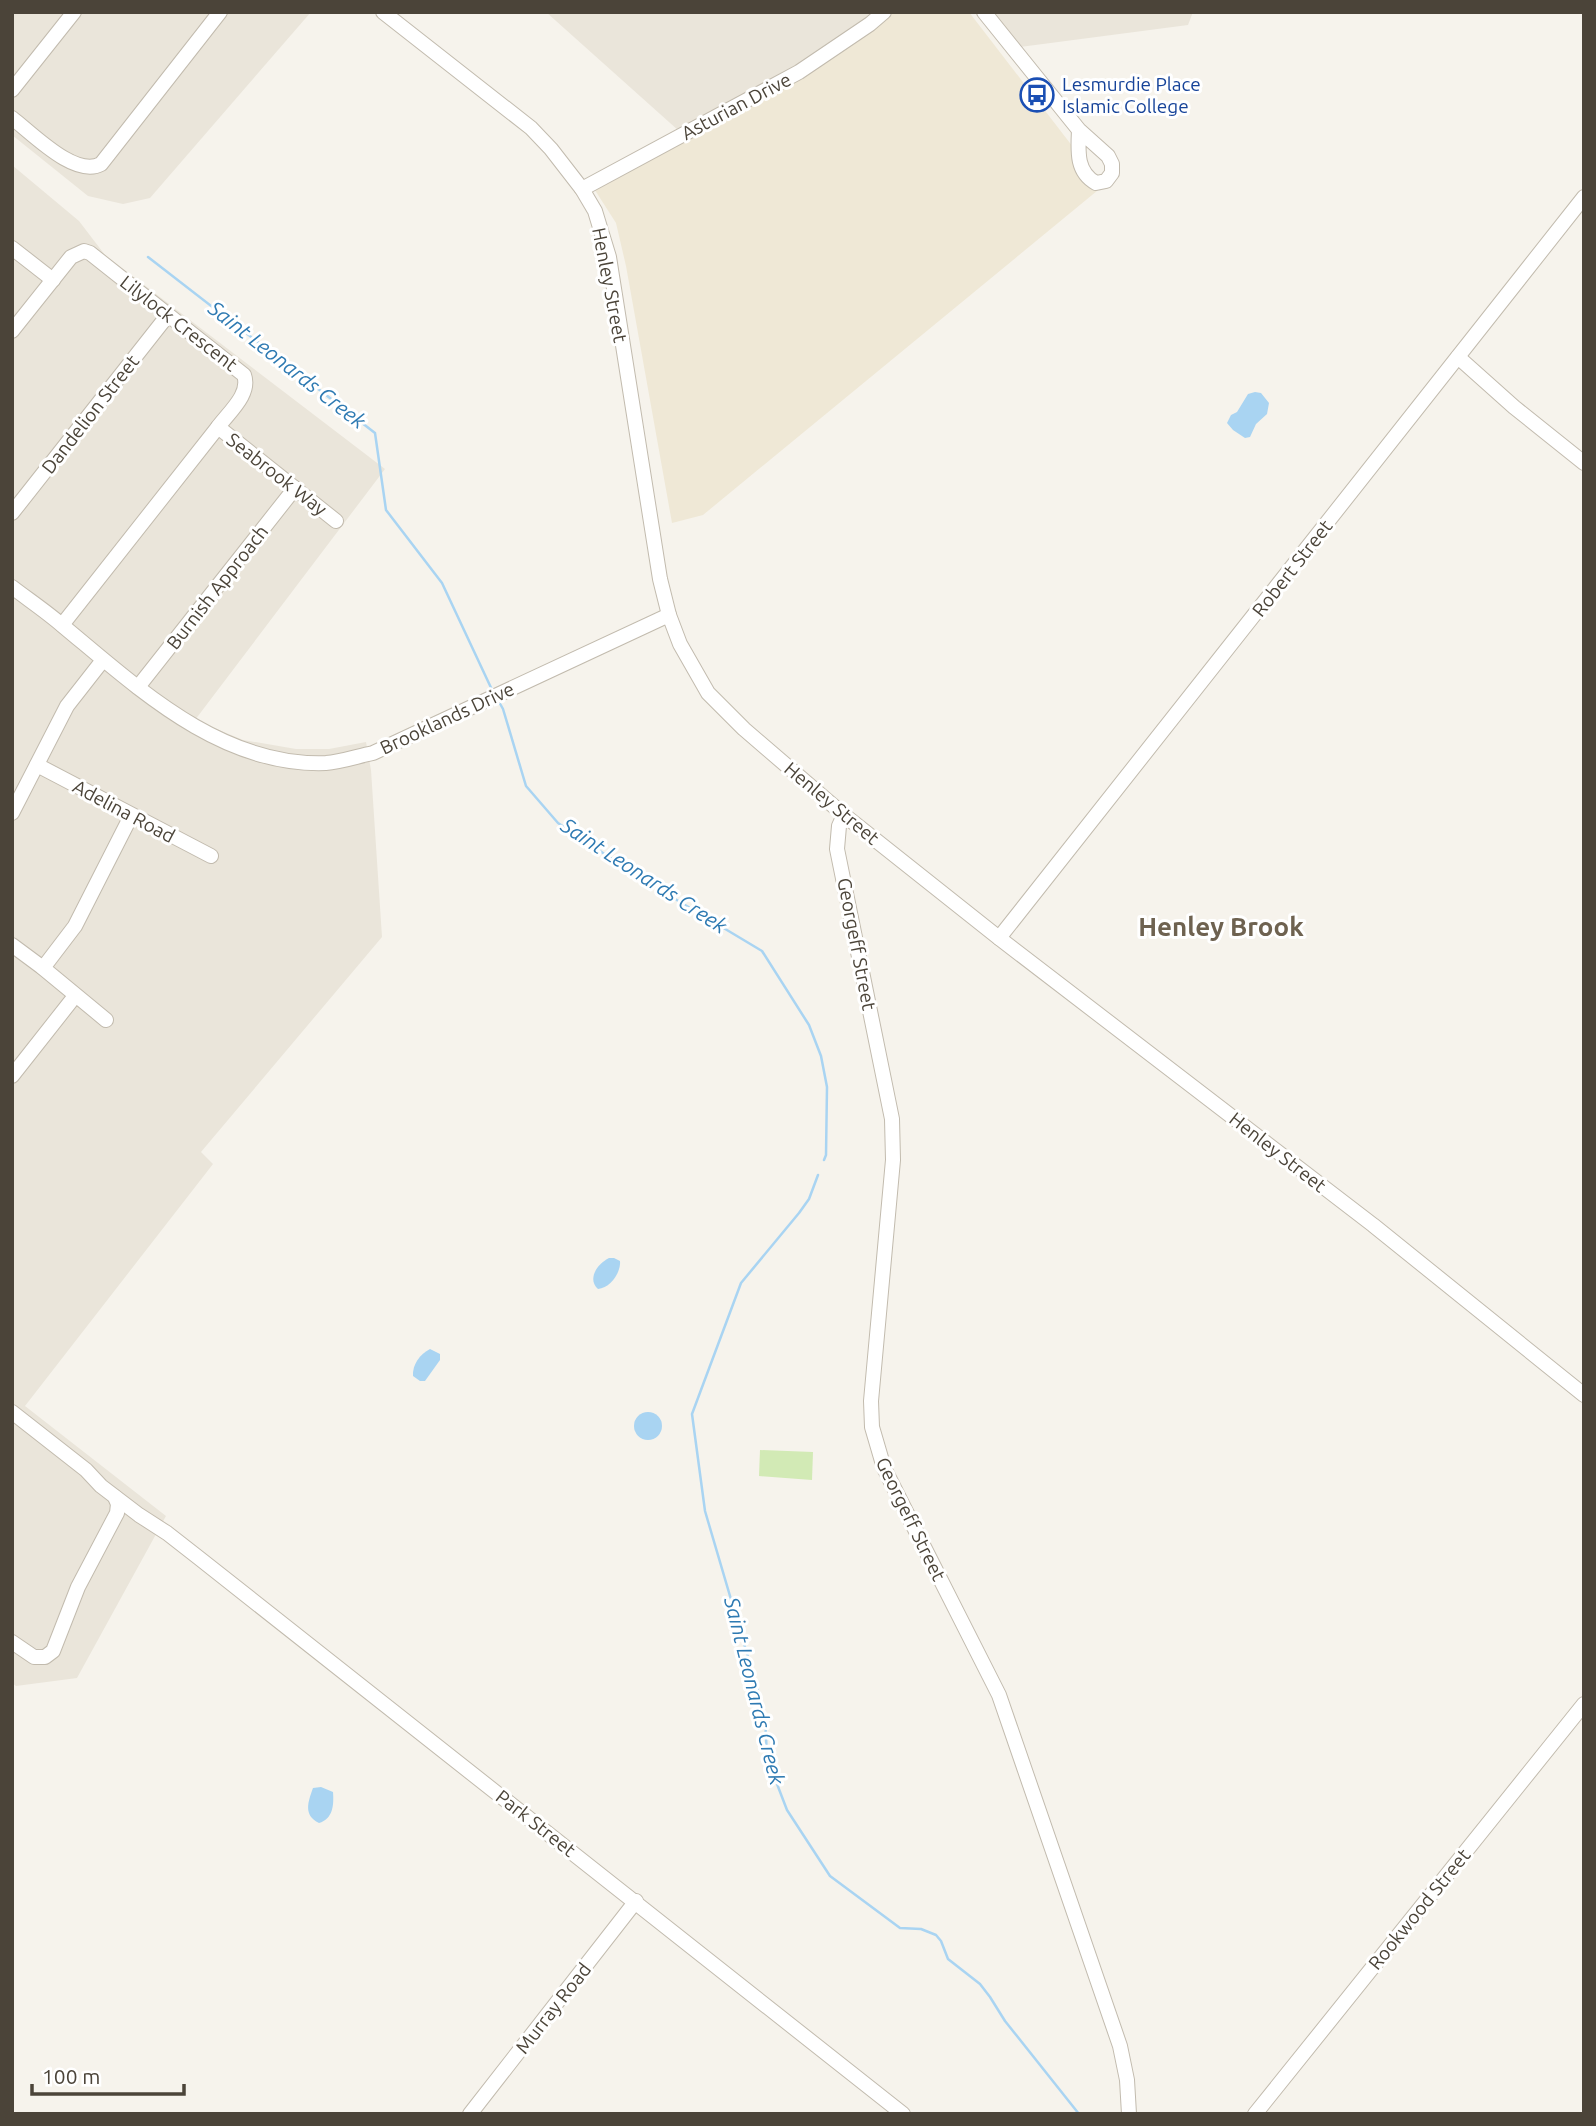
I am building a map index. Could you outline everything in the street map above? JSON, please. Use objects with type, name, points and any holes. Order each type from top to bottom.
[{"type":"street","points":[[12,90],[74,12]]},
{"type":"street","points":[[12,118],[70,163],[94,168],[101,164],[220,12]]},
{"type":"street","name":"Henley Street","points":[[383,12],[531,128],[582,189],[595,211],[609,257],[660,579],[680,644],[708,693],[744,729],[844,815],[999,938],[1373,1224],[1584,1395]]},
{"type":"street","name":"Asturian Drive","points":[[582,189],[799,72],[884,12]]},
{"type":"street","points":[[984,12],[1079,130]]},
{"type":"street","name":"Robert Street","points":[[999,938],[1584,197]]},
{"type":"street","points":[[12,248],[53,279]]},
{"type":"street","name":"Lilylock Crescent","points":[[12,331],[71,257],[84,251],[244,375],[247,382],[246,389],[218,427],[62,625]]},
{"type":"street","name":"Dandelion Street","points":[[12,513],[168,315]]},
{"type":"street","points":[[1458,357],[1514,407],[1584,463]]},
{"type":"street","name":"Seabrook Way","points":[[218,427],[336,521]]},
{"type":"street","name":"Burnish Approach","points":[[138,687],[295,488]]},
{"type":"street","name":"Brooklands Drive","points":[[14,590],[188,723],[249,752],[289,761],[327,763],[373,753],[669,615]]},
{"type":"street","points":[[12,813],[67,706],[103,660]]},
{"type":"street","name":"Adelina Road","points":[[37,765],[211,856]]},
{"type":"street","name":"Georgeff Street","points":[[844,815],[839,826],[838,849],[894,1137],[871,1401],[872,1427],[884,1468],[999,1695],[1120,2046],[1127,2080],[1129,2114]]},
{"type":"street","points":[[43,968],[75,926],[131,816]]},
{"type":"street","points":[[12,945],[106,1020]]},
{"type":"street","points":[[12,1076],[75,996]]},
{"type":"street","name":"Park Street","points":[[12,1412],[86,1470],[135,1503],[167,1533],[903,2114]]},
{"type":"street","name":"Park Street","points":[[86,1470],[101,1486],[139,1516],[167,1533]]},
{"type":"street","points":[[12,1642],[34,1657],[45,1657],[54,1651],[78,1587],[117,1513],[118,1504],[115,1497]]},
{"type":"street","name":"Rookwood Street","points":[[1255,2114],[1584,1704]]},
{"type":"street","name":"Murray Road","points":[[470,2114],[636,1901]]},
{"type":"shaded area","points":[[12,12],[311,12],[150,198],[123,204],[88,196],[12,135]]},
{"type":"shaded area","points":[[546,12],[893,12],[698,148]]},
{"type":"shaded area","points":[[884,12],[969,12],[1103,186],[703,515],[672,523],[616,223],[591,184],[799,72]]},
{"type":"shaded area","points":[[993,12],[1193,12],[1188,25],[1020,47]]},
{"type":"shaded area","points":[[12,165],[79,221],[105,255],[385,469],[195,720],[243,740],[296,749],[329,749],[366,742],[371,770],[382,937],[201,1152],[213,1164],[25,1406],[166,1516],[77,1678],[16,1686],[12,1683]]},
{"type":"green space","points":[[760,1450],[813,1452],[812,1480],[759,1476]]},
{"type":"water","points":[[1261,393],[1269,403],[1267,414],[1256,424],[1250,437],[1245,438],[1227,423],[1248,394]]},
{"type":"water","points":[[609,1258],[620,1261],[619,1270],[610,1283],[598,1289],[593,1276]]},
{"type":"water","points":[[430,1349],[440,1354],[440,1360],[425,1381],[420,1381],[413,1376],[415,1364]]},
{"type":"water","points":[[648,1412],[658,1416],[662,1426],[658,1436],[648,1440],[638,1436],[634,1426],[638,1416]]},
{"type":"water","points":[[321,1787],[333,1792],[333,1802],[330,1815],[319,1823],[311,1816],[308,1808],[313,1788]]},
{"type":"waterway","name":"Saint Leonards Creek","points":[[148,257],[375,433],[386,510],[442,583],[493,692]]},
{"type":"waterway","name":"Saint Leonards Creek","points":[[498,700],[526,786],[558,823],[645,881],[762,951],[809,1025],[821,1056],[827,1087],[824,1160]]},
{"type":"waterway","name":"Saint Leonards Creek","points":[[818,1175],[809,1199],[741,1283],[692,1414],[705,1511],[765,1715],[767,1758],[787,1810],[830,1876],[900,1928],[921,1929],[936,1935],[948,1959],[980,1984],[1005,2021],[1079,2114]]},
{"type":"place","name":"Lesmurdie Place Islamic College","points":[[1037,95]]},
{"type":"district","name":"Henley Brook","points":[[1221,927]]}]
